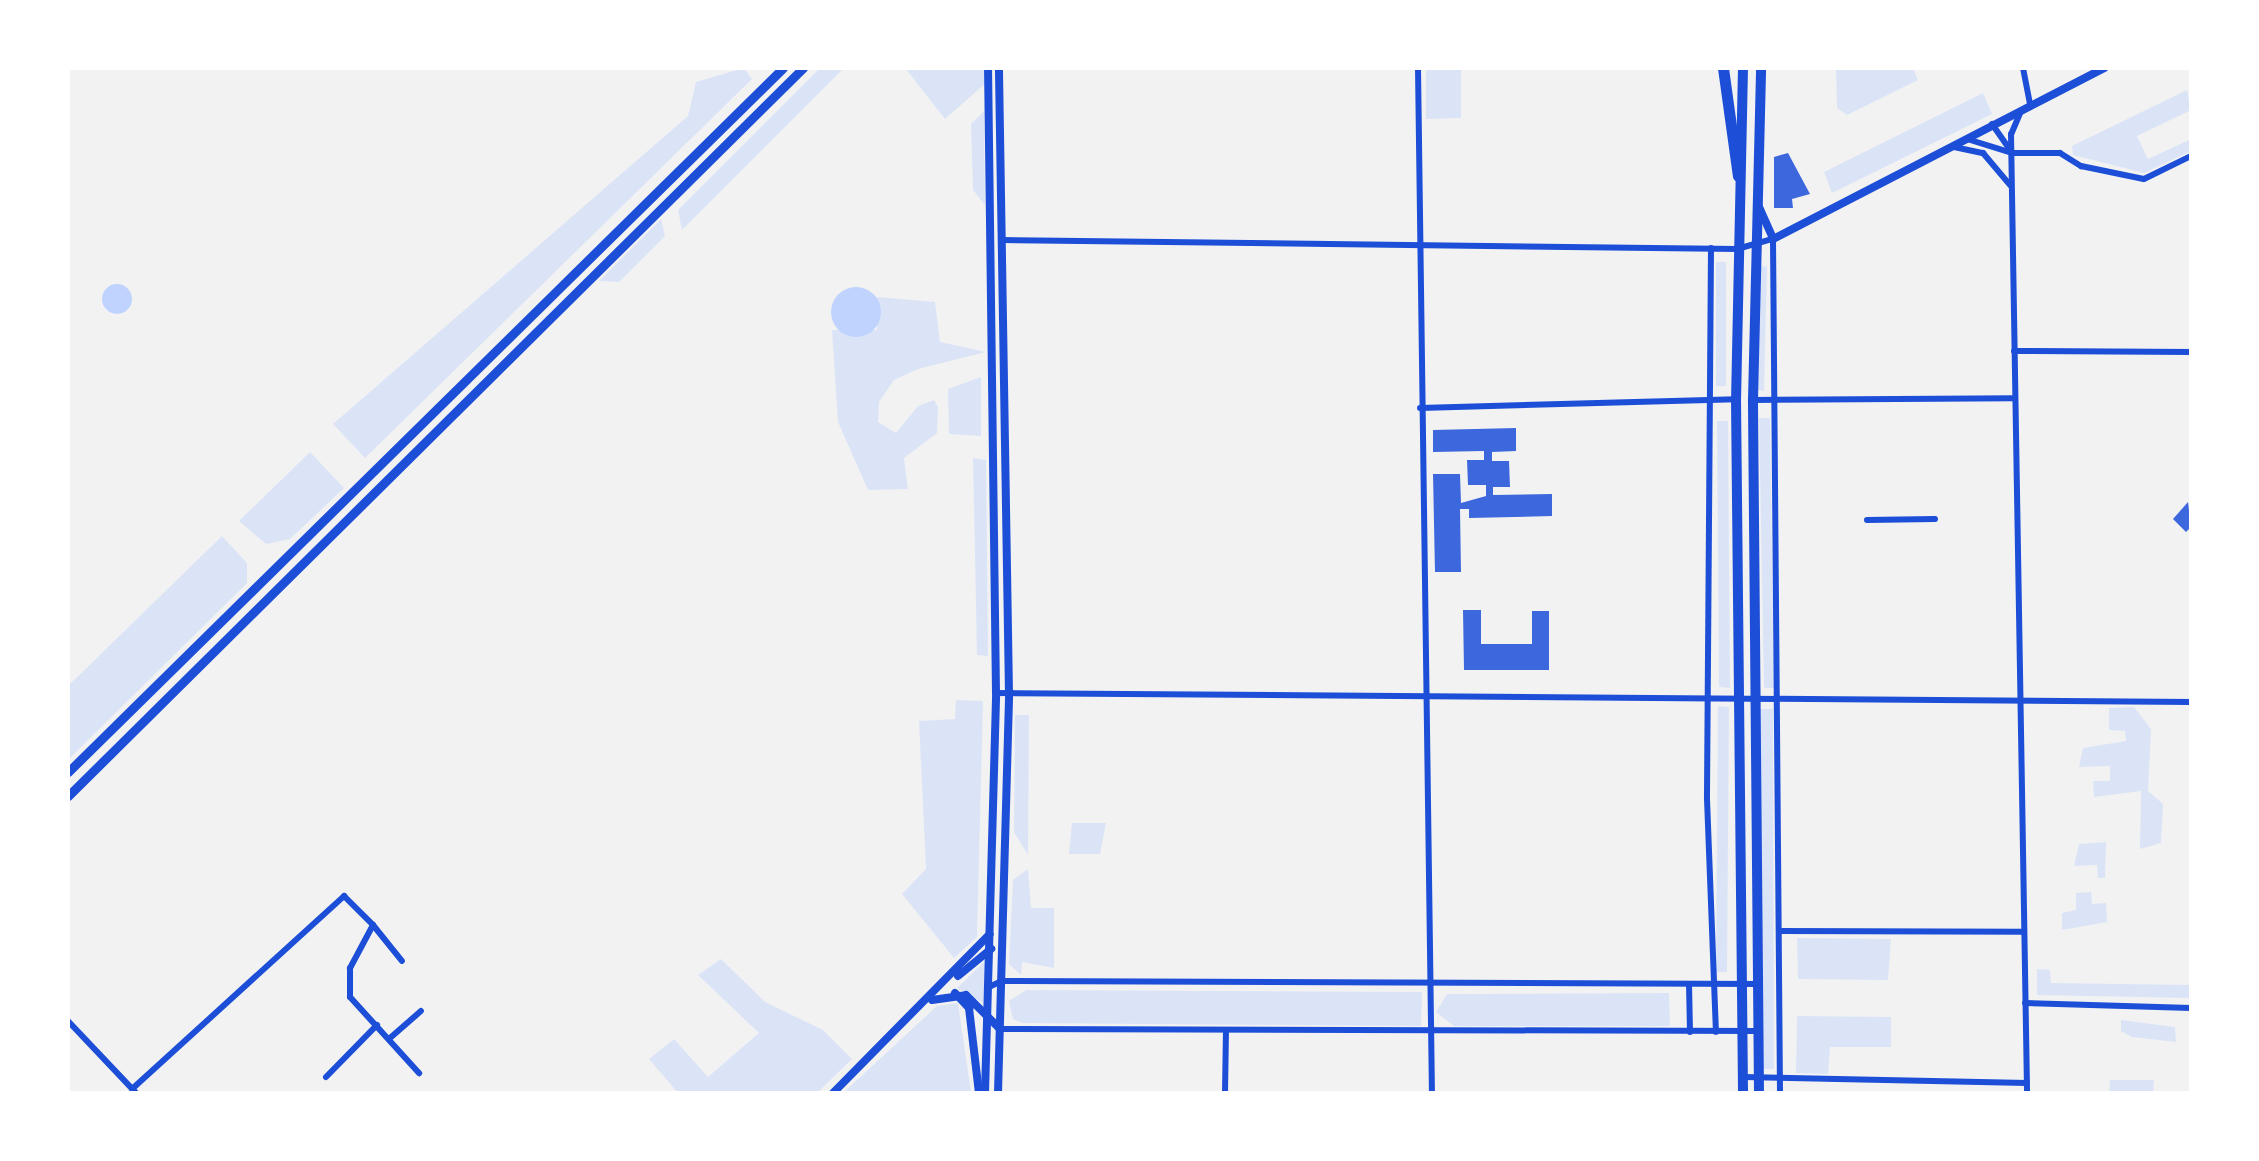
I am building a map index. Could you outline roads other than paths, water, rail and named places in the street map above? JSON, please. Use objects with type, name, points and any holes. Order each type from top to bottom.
[{"type":"highway","points":[[1723,68],[1738,176]]},
{"type":"main road","points":[[68,772],[783,68]]},
{"type":"main road","points":[[68,796],[803,68]]},
{"type":"main road","points":[[1743,68],[1738,176],[1736,399],[1743,1093]]},
{"type":"main road","points":[[1759,1093],[1753,400],[1761,68]]},
{"type":"street","points":[[982,1093],[990,950],[996,693],[988,68]]},
{"type":"street","points":[[998,1093],[1009,694],[999,68]]},
{"type":"street","points":[[1418,68],[1417,245],[1432,1093]]},
{"type":"street","points":[[2023,68],[2027,107],[2013,124],[2012,189],[2018,701],[2027,1093]]},
{"type":"street","points":[[1001,240],[1755,249],[1942,148],[2104,68]]},
{"type":"street","points":[[1992,124],[2012,153]]},
{"type":"street","points":[[1961,139],[2012,153],[2060,153],[2081,166],[2144,179],[2191,156]]},
{"type":"street","points":[[1942,148],[1977,150],[2012,189]]},
{"type":"street","points":[[1756,202],[1773,239],[1780,699],[1780,1093]]},
{"type":"street","points":[[1711,248],[1709,699],[1711,983],[1716,1032]]},
{"type":"street","points":[[2014,351],[2191,352]]},
{"type":"street","points":[[1753,400],[2014,398]]},
{"type":"street","points":[[1420,408],[1736,399]]},
{"type":"street","points":[[1867,520],[1935,519]]},
{"type":"street","points":[[996,693],[2191,702]]},
{"type":"street","points":[[68,1021],[134,1091],[344,896],[402,961]]},
{"type":"street","points":[[373,925],[350,968],[348,989],[419,1073]]},
{"type":"street","points":[[1781,931],[2023,932]]},
{"type":"street","points":[[833,1093],[927,1002],[990,934]]},
{"type":"street","points":[[927,1002],[1003,939]]},
{"type":"street","points":[[988,988],[1002,981],[1759,984]]},
{"type":"street","points":[[1689,984],[1690,1032]]},
{"type":"street","points":[[927,1002],[955,993],[971,998],[1000,1029],[1432,1035],[1759,1031]]},
{"type":"street","points":[[955,993],[969,1008],[982,1093]]},
{"type":"street","points":[[2025,1003],[2191,1008]]},
{"type":"street","points":[[390,1038],[421,1011]]},
{"type":"street","points":[[326,1077],[377,1025]]},
{"type":"street","points":[[1225,1093],[1226,1030]]},
{"type":"street","points":[[1743,1077],[2027,1083]]},
{"type":"water","points":[[117,284],[123,285],[131,293],[131,305],[123,313],[117,314],[111,313],[103,305],[102,299],[103,293],[111,285]]},
{"type":"water","points":[[856,287],[873,295],[881,312],[873,329],[856,337],[839,329],[831,312],[839,295]]}]
